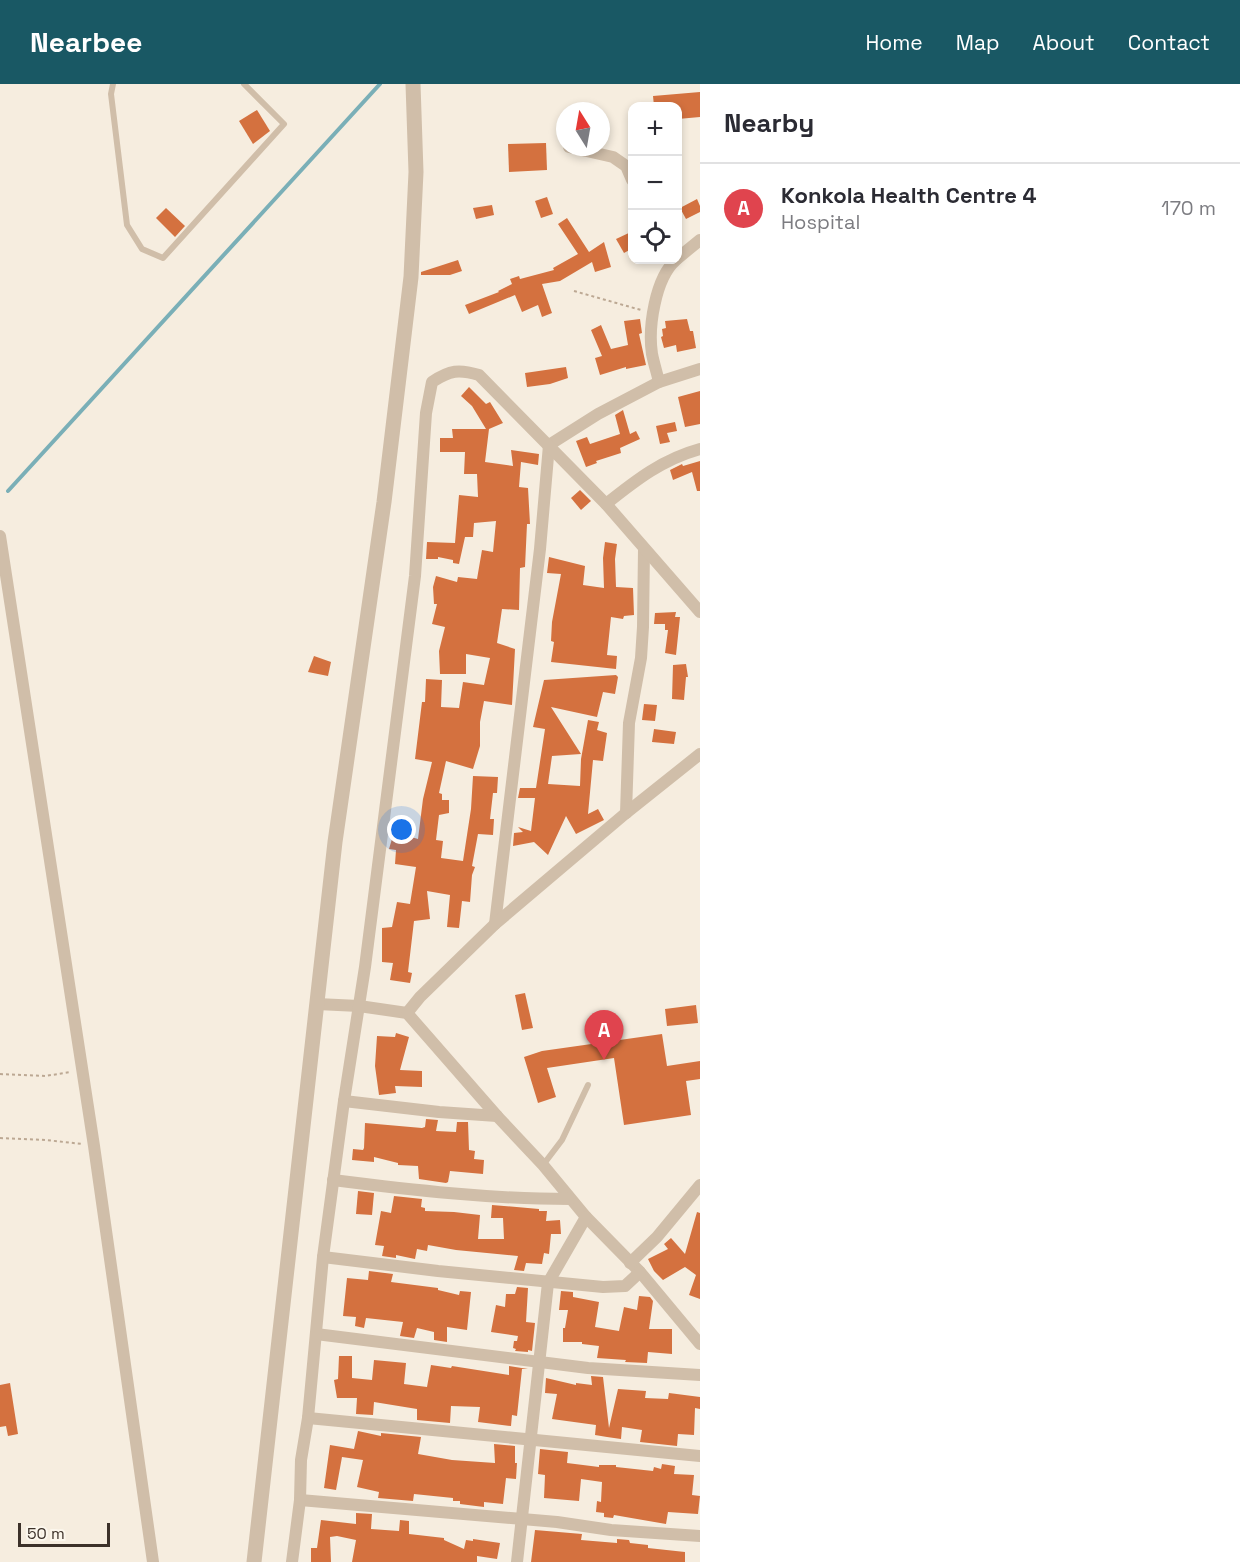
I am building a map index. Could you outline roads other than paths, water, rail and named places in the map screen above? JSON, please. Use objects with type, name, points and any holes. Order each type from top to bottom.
[{"type":"street","points":[[254,1562],[335,842],[384,502],[411,277],[416,172],[413,84]]},
{"type":"street","points":[[609,156],[626,166],[628,170]]},
{"type":"street","points":[[682,254],[700,240]]},
{"type":"street","points":[[659,382],[652,353],[652,313],[662,283],[672,264]]},
{"type":"street","points":[[549,445],[598,414],[659,382],[700,369]]},
{"type":"street","points":[[292,1562],[323,1257],[365,967],[415,576],[426,413],[432,382],[445,373],[464,370],[479,375],[606,504],[700,612]]},
{"type":"street","points":[[495,924],[540,549],[549,445]]},
{"type":"street","points":[[606,504],[642,475],[680,454],[700,449]]},
{"type":"street","points":[[0,536],[94,1146],[153,1562]]},
{"type":"street","points":[[626,813],[629,723],[641,658],[644,549]]},
{"type":"street","points":[[407,1012],[495,924],[626,813],[700,754]]},
{"type":"street","points":[[317,1004],[359,1005],[407,1012],[700,1344]]},
{"type":"street","points":[[344,1101],[497,1116]]},
{"type":"street","points":[[333,1180],[446,1194],[525,1199],[570,1199]]},
{"type":"street","points":[[323,1257],[548,1283],[603,1287],[625,1286],[657,1237],[700,1185]]},
{"type":"street","points":[[517,1562],[548,1283],[586,1217]]},
{"type":"street","points":[[316,1334],[588,1368],[700,1376]]},
{"type":"street","points":[[308,1418],[700,1456]]},
{"type":"street","points":[[300,1500],[557,1522],[611,1530],[700,1536]]},
{"type":"lane","points":[[113,84],[111,94],[128,225],[142,249],[164,258],[284,124],[244,84]]},
{"type":"lane","points":[[543,1165],[562,1140],[588,1085]]},
{"type":"waterway","points":[[8,491],[380,84]]},
{"type":"place","name":"Konkola Health Centre 4","points":[[604,1060]]}]
